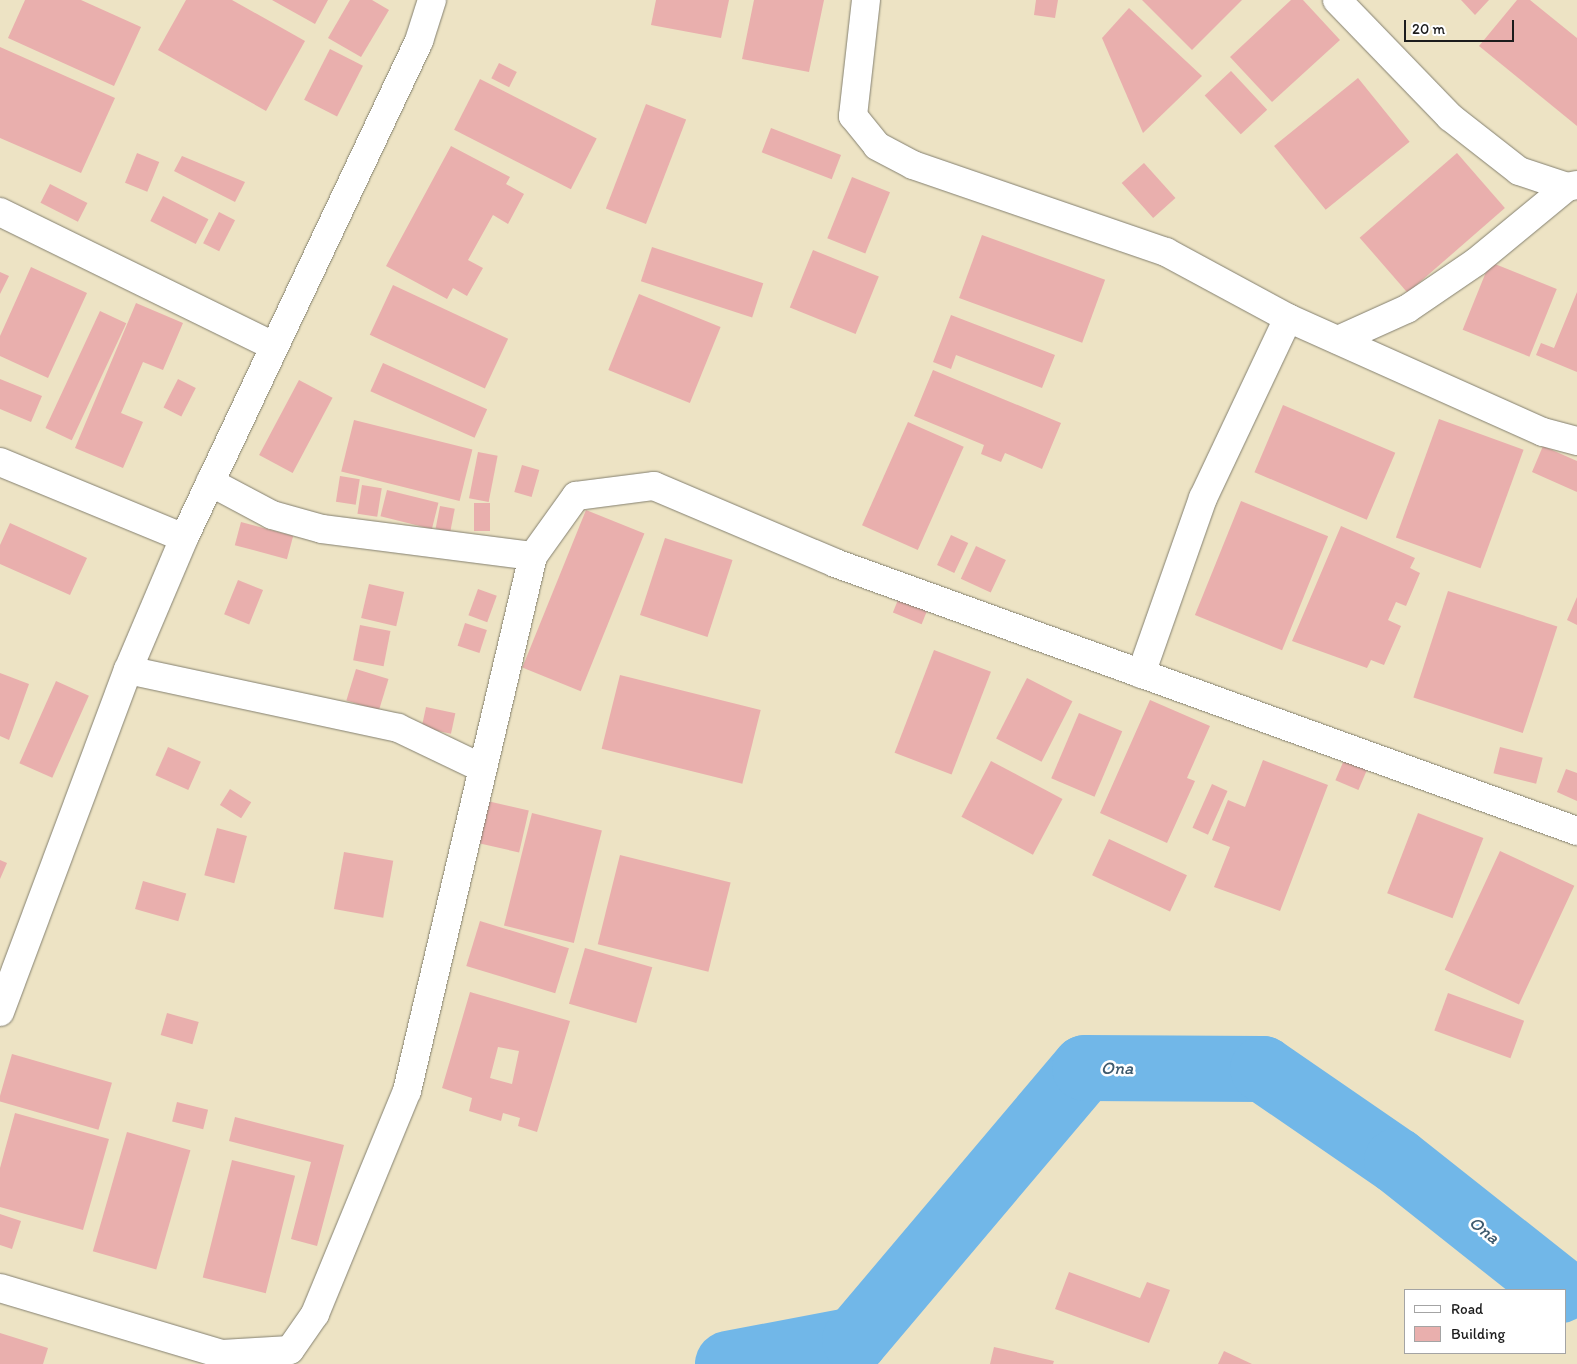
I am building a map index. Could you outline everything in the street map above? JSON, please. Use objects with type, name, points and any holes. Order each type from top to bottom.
[{"type":"street","points":[[0,1012],[128,670],[184,538],[419,41],[432,0]]},
{"type":"street","points":[[866,0],[854,116],[877,146],[914,166],[1166,252],[1288,318],[1543,432],[1577,441]]},
{"type":"street","points":[[1337,0],[1450,117],[1519,171],[1572,186]]},
{"type":"street","points":[[1338,340],[1407,309],[1476,262],[1572,186]]},
{"type":"street","points":[[0,212],[274,346]]},
{"type":"street","points":[[1141,674],[1203,498],[1288,318]]},
{"type":"street","points":[[0,462],[184,538]]},
{"type":"street","points":[[210,482],[272,515],[322,529],[533,556]]},
{"type":"street","points":[[0,1288],[222,1354],[290,1350],[315,1314],[407,1091],[533,556],[576,496],[654,486],[835,563],[1577,831]]},
{"type":"street","points":[[128,670],[398,728],[482,768]]},
{"type":"building","points":[[25,0],[81,0],[141,27],[114,86],[8,38]]},
{"type":"building","points":[[186,0],[232,0],[305,41],[266,111],[158,50]]},
{"type":"building","points":[[272,0],[328,0],[315,24]]},
{"type":"building","points":[[350,0],[372,0],[389,10],[361,57],[328,38]]},
{"type":"building","points":[[656,0],[729,0],[721,38],[651,25]]},
{"type":"building","points":[[754,0],[824,0],[809,72],[742,59]]},
{"type":"building","points":[[1036,0],[1058,0],[1055,18],[1034,15]]},
{"type":"building","points":[[1142,0],[1242,0],[1192,50]]},
{"type":"building","points":[[1291,0],[1303,0],[1340,40],[1272,102],[1230,57]]},
{"type":"building","points":[[1461,0],[1489,0],[1475,15]]},
{"type":"building","points":[[1517,0],[1530,0],[1577,38],[1577,126],[1479,46]]},
{"type":"building","points":[[1129,8],[1202,76],[1143,133],[1102,38]]},
{"type":"building","points":[[0,47],[115,98],[81,173],[0,138]]},
{"type":"building","points":[[330,49],[363,66],[337,117],[304,100]]},
{"type":"building","points":[[499,63],[517,72],[509,87],[491,78]]},
{"type":"building","points":[[1231,71],[1267,110],[1241,134],[1205,96]]},
{"type":"building","points":[[1358,78],[1410,142],[1326,210],[1274,146]]},
{"type":"building","points":[[480,79],[597,138],[571,189],[454,130]]},
{"type":"building","points":[[646,104],[686,119],[646,224],[606,209]]},
{"type":"building","points":[[771,128],[841,155],[832,179],[762,152]]},
{"type":"building","points":[[451,146],[510,177],[506,184],[524,194],[508,224],[493,215],[468,260],[483,268],[467,296],[453,288],[447,299],[386,266]]},
{"type":"building","points":[[137,153],[159,162],[147,192],[125,183]]},
{"type":"building","points":[[1457,153],[1505,208],[1408,293],[1360,238]]},
{"type":"building","points":[[182,156],[245,182],[235,202],[174,171]]},
{"type":"building","points":[[1144,163],[1175,198],[1153,218],[1122,183]]},
{"type":"building","points":[[852,177],[890,192],[865,254],[827,238]]},
{"type":"building","points":[[50,184],[87,203],[78,222],[40,203]]},
{"type":"building","points":[[163,196],[208,219],[196,244],[150,221]]},
{"type":"building","points":[[219,212],[235,220],[219,251],[203,243]]},
{"type":"building","points":[[982,235],[1105,280],[1082,343],[959,298]]},
{"type":"building","points":[[652,247],[763,283],[752,317],[641,281]]},
{"type":"building","points":[[813,250],[879,277],[856,334],[790,307]]},
{"type":"building","points":[[1490,262],[1557,289],[1529,357],[1463,330]]},
{"type":"building","points":[[31,267],[87,293],[48,378],[0,356],[0,336]]},
{"type":"building","points":[[0,272],[9,276],[0,294]]},
{"type":"building","points":[[393,285],[508,339],[485,389],[370,335]]},
{"type":"building","points":[[1577,292],[1577,372],[1536,355],[1541,343],[1554,348]]},
{"type":"building","points":[[639,294],[721,327],[690,403],[608,370]]},
{"type":"building","points":[[136,303],[183,323],[163,370],[143,362],[121,413],[143,422],[123,468],[75,448]]},
{"type":"building","points":[[100,311],[126,323],[72,440],[45,428]]},
{"type":"building","points":[[951,315],[1055,355],[1042,388],[956,355],[951,369],[933,362]]},
{"type":"building","points":[[383,363],[487,409],[475,438],[370,391]]},
{"type":"building","points":[[933,370],[1061,423],[1042,469],[1005,453],[1001,462],[981,454],[984,445],[914,416]]},
{"type":"building","points":[[0,379],[42,396],[31,422],[0,409]]},
{"type":"building","points":[[178,379],[196,388],[181,417],[163,408]]},
{"type":"building","points":[[299,380],[333,398],[293,473],[259,455]]},
{"type":"building","points":[[1283,405],[1395,453],[1367,520],[1254,472]]},
{"type":"building","points":[[1439,419],[1524,450],[1480,568],[1396,537]]},
{"type":"building","points":[[354,420],[472,450],[460,501],[341,471]]},
{"type":"building","points":[[908,422],[964,447],[918,550],[862,525]]},
{"type":"building","points":[[1543,446],[1577,461],[1577,492],[1532,472]]},
{"type":"building","points":[[478,452],[498,456],[489,502],[469,498]]},
{"type":"building","points":[[522,465],[539,470],[532,497],[514,492]]},
{"type":"building","points":[[340,476],[360,479],[356,505],[336,502]]},
{"type":"building","points":[[362,485],[382,488],[377,517],[357,514]]},
{"type":"building","points":[[387,490],[438,503],[432,529],[380,516]]},
{"type":"building","points":[[1241,501],[1328,536],[1282,650],[1195,615]]},
{"type":"building","points":[[474,503],[490,503],[490,531],[474,531]]},
{"type":"building","points":[[440,506],[455,509],[450,531],[436,529]]},
{"type":"building","points":[[586,510],[644,534],[581,691],[522,668]]},
{"type":"building","points":[[241,522],[293,536],[287,559],[235,545]]},
{"type":"building","points":[[10,523],[87,558],[70,595],[0,564],[0,545]]},
{"type":"building","points":[[1341,526],[1415,558],[1410,568],[1420,573],[1406,606],[1396,602],[1388,620],[1401,626],[1384,665],[1371,660],[1367,668],[1292,641]]},
{"type":"building","points":[[951,535],[968,543],[954,573],[937,565]]},
{"type":"building","points":[[665,538],[733,560],[707,637],[640,615]]},
{"type":"building","points":[[976,546],[1006,560],[991,593],[961,579]]},
{"type":"building","points":[[238,580],[263,590],[249,624],[224,614]]},
{"type":"building","points":[[369,584],[404,592],[396,626],[361,618]]},
{"type":"building","points":[[478,589],[497,596],[487,622],[468,615]]},
{"type":"building","points":[[1448,591],[1557,627],[1523,733],[1413,698]]},
{"type":"building","points":[[900,595],[929,607],[922,624],[893,613]]},
{"type":"building","points":[[1577,597],[1577,625],[1567,620]]},
{"type":"building","points":[[465,623],[487,630],[479,653],[458,646]]},
{"type":"building","points":[[360,625],[390,631],[384,666],[353,660]]},
{"type":"building","points":[[934,650],[991,672],[952,775],[895,753]]},
{"type":"building","points":[[356,669],[389,679],[379,710],[346,701]]},
{"type":"building","points":[[0,673],[29,684],[9,740],[0,736]]},
{"type":"building","points":[[620,675],[761,710],[742,784],[602,749]]},
{"type":"building","points":[[1027,678],[1072,701],[1042,762],[996,739]]},
{"type":"building","points":[[56,681],[89,696],[52,778],[19,763]]},
{"type":"building","points":[[1150,700],[1210,726],[1187,778],[1195,781],[1167,843],[1100,813]]},
{"type":"building","points":[[426,707],[455,713],[451,734],[422,728]]},
{"type":"building","points":[[1079,713],[1122,731],[1095,797],[1051,778]]},
{"type":"building","points":[[168,747],[201,762],[188,790],[155,775]]},
{"type":"building","points":[[1500,747],[1543,758],[1536,784],[1493,773]]},
{"type":"building","points":[[1263,760],[1328,785],[1280,911],[1214,887],[1230,847],[1212,840],[1228,800],[1245,807]]},
{"type":"building","points":[[1344,760],[1367,770],[1358,790],[1335,780]]},
{"type":"building","points":[[991,761],[1063,799],[1033,855],[961,817]]},
{"type":"building","points":[[1566,769],[1577,773],[1577,801],[1557,792]]},
{"type":"building","points":[[1212,784],[1228,791],[1208,835],[1192,828]]},
{"type":"building","points":[[230,789],[251,802],[241,818],[220,805]]},
{"type":"building","points":[[483,800],[529,811],[519,852],[473,842]]},
{"type":"building","points":[[532,813],[602,830],[574,943],[504,926]]},
{"type":"building","points":[[1418,813],[1483,838],[1453,918],[1387,893]]},
{"type":"building","points":[[217,828],[247,836],[234,883],[204,875]]},
{"type":"building","points":[[1109,839],[1187,875],[1170,912],[1092,875]]},
{"type":"building","points":[[1500,851],[1574,886],[1519,1004],[1445,970]]},
{"type":"building","points":[[344,852],[393,861],[383,918],[334,909]]},
{"type":"building","points":[[620,855],[731,883],[708,972],[598,944]]},
{"type":"building","points":[[0,860],[7,863],[0,879]]},
{"type":"building","points":[[143,881],[186,893],[178,921],[135,909]]},
{"type":"building","points":[[480,921],[569,948],[555,993],[466,966]]},
{"type":"building","points":[[585,948],[652,967],[636,1023],[569,1004]]},
{"type":"building","points":[[470,992],[570,1021],[537,1132],[518,1126],[520,1118],[503,1113],[501,1121],[469,1111],[472,1098],[442,1088]],"holes":[[[498,1047],[519,1051],[512,1084],[490,1078]]]},
{"type":"building","points":[[1448,993],[1524,1021],[1510,1058],[1434,1031]]},
{"type":"building","points":[[167,1013],[199,1022],[192,1044],[161,1035]]},
{"type":"building","points":[[12,1054],[112,1083],[98,1130],[0,1102]]},
{"type":"building","points":[[177,1102],[208,1110],[203,1129],[172,1121]]},
{"type":"building","points":[[15,1113],[109,1139],[83,1230],[0,1207],[0,1168]]},
{"type":"building","points":[[235,1117],[344,1145],[317,1246],[291,1239],[311,1162],[229,1141]]},
{"type":"building","points":[[127,1132],[190,1150],[156,1269],[93,1251]]},
{"type":"building","points":[[232,1160],[295,1176],[266,1293],[203,1277]]},
{"type":"building","points":[[0,1214],[21,1221],[12,1249],[0,1245]]},
{"type":"building","points":[[1069,1272],[1140,1298],[1147,1282],[1170,1290],[1149,1343],[1055,1309]]},
{"type":"building","points":[[0,1333],[48,1348],[43,1364],[0,1364]]},
{"type":"building","points":[[994,1347],[1054,1361],[1053,1364],[990,1364]]},
{"type":"building","points":[[1224,1351],[1252,1364],[1218,1364]]},
{"type":"waterway","name":"Ona","points":[[728,1364],[855,1340],[1085,1068],[1263,1069],[1397,1161],[1559,1289]]}]
